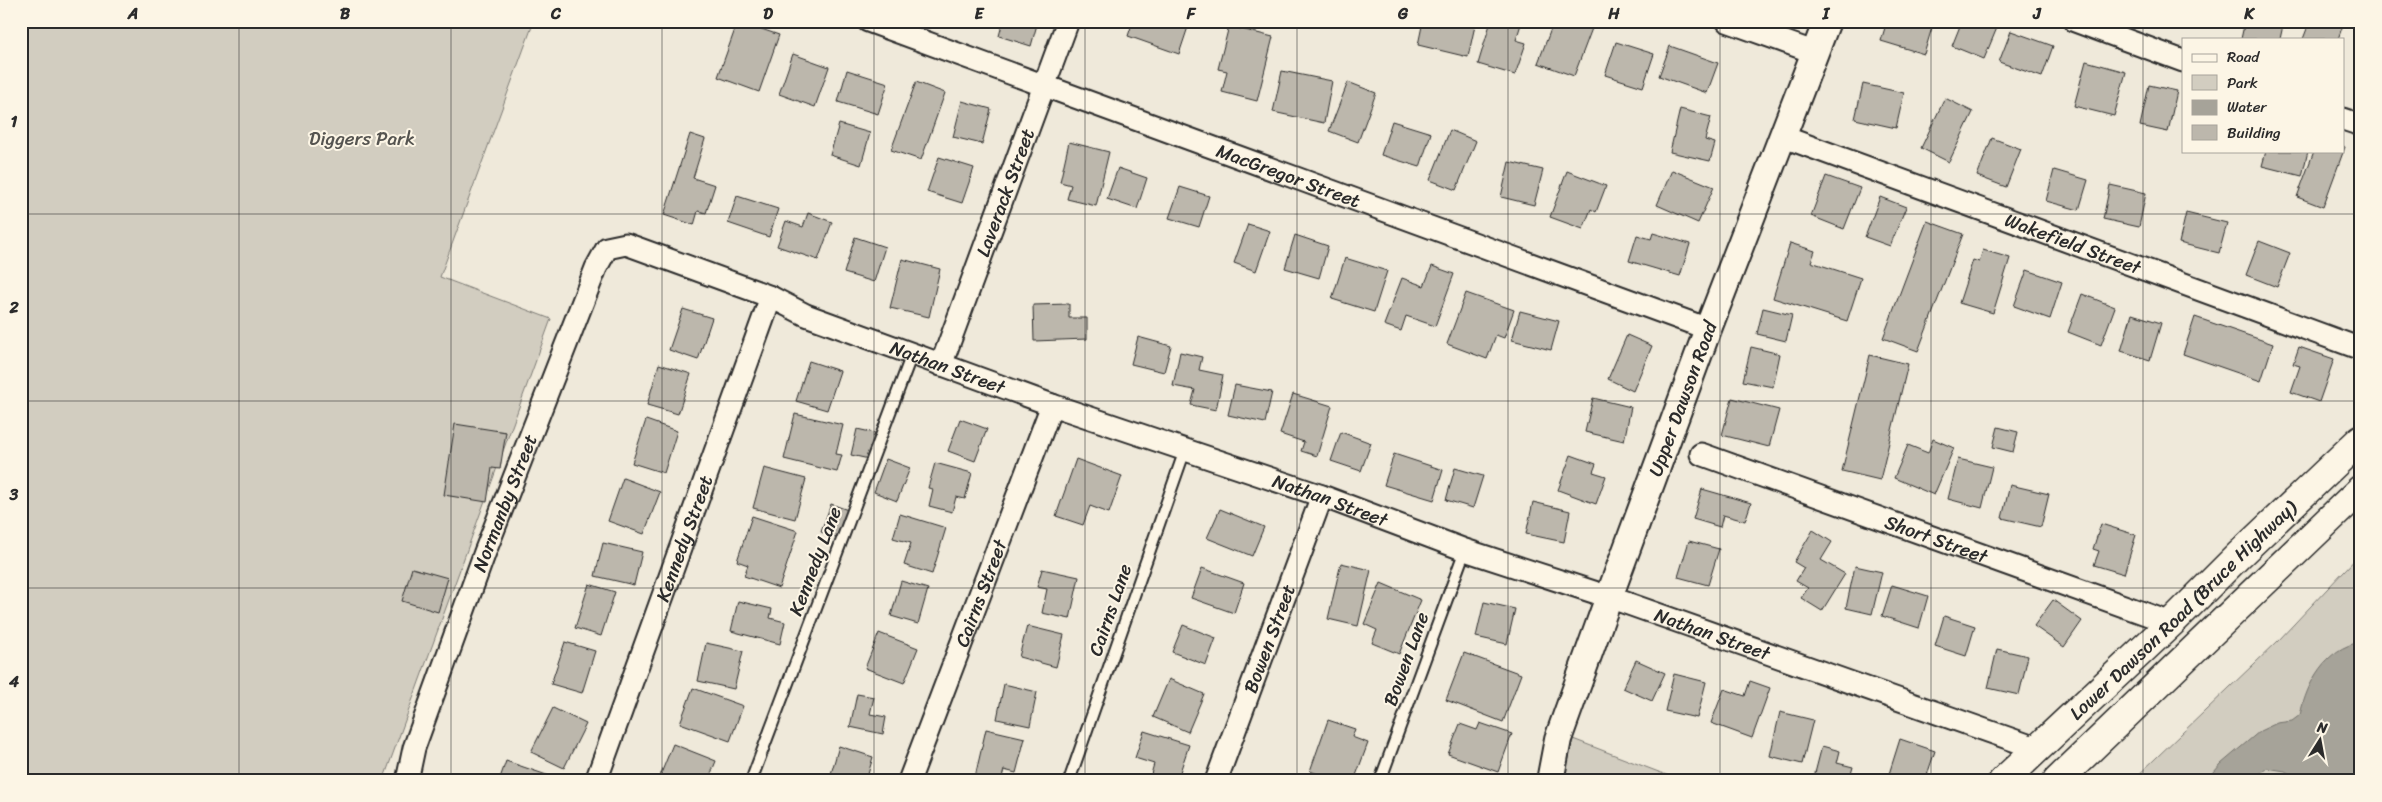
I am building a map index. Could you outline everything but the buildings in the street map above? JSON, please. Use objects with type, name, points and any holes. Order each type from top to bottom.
[{"type":"highway","name":"Lower Dawson Road (Bruce Highway)","points":[[2003,781],[2171,623],[2239,555],[2361,439]]},
{"type":"highway","name":"Lower Dawson Road (Bruce Highway)","points":[[2058,781],[2361,489]]},
{"type":"street","name":"MacGregor Street","points":[[868,21],[1708,329]]},
{"type":"street","name":"Laverack Street","points":[[941,365],[1068,21]]},
{"type":"street","points":[[1727,21],[1816,53]]},
{"type":"street","name":"Upper Dawson Road","points":[[1550,781],[1558,739],[1708,329],[1784,138],[1827,21]]},
{"type":"street","points":[[2075,21],[2182,61]]},
{"type":"street","points":[[2344,119],[2361,125]]},
{"type":"street","name":"Wakefield Street","points":[[1784,138],[2361,349]]},
{"type":"street","name":"Nathan Street","points":[[626,244],[771,297],[806,315],[1052,405],[1322,496],[1464,550],[1610,597],[2036,748]]},
{"type":"street","name":"Normanby Street","points":[[407,781],[414,748],[485,552],[596,268],[608,248],[626,244]]},
{"type":"street","name":"Kennedy Street","points":[[596,781],[771,297]]},
{"type":"street","name":"Cairns Street","points":[[909,781],[1052,405]]},
{"type":"street","name":"Short Street","points":[[1701,454],[2171,623]]},
{"type":"street","name":"Bowen Street","points":[[1216,781],[1322,496]]},
{"type":"lane","name":"Kennedy Lane","points":[[751,781],[912,354]]},
{"type":"lane","name":"Cairns Lane","points":[[1069,781],[1185,450]]},
{"type":"lane","name":"Bowen Lane","points":[[1380,781],[1464,550]]},
{"type":"green space","name":"Diggers Park","points":[[21,21],[534,21],[440,277],[551,319],[383,781],[21,781]]},
{"type":"green space","points":[[2361,553],[2361,781],[2132,781],[2278,641]]},
{"type":"green space","points":[[1573,739],[1682,781],[1564,781]]},
{"type":"water","points":[[2361,642],[2361,781],[2303,781],[2285,771],[2267,768],[2251,781],[2206,781],[2221,764],[2260,731],[2277,723],[2292,721],[2300,715],[2307,691],[2313,679],[2328,659],[2337,651]]}]
